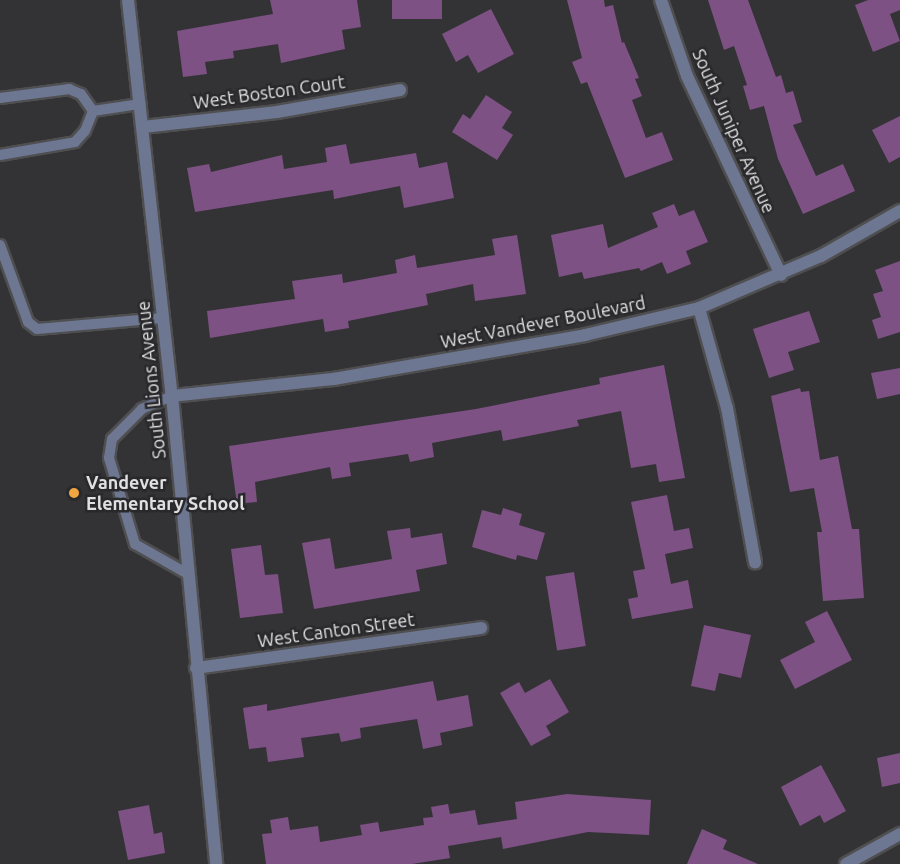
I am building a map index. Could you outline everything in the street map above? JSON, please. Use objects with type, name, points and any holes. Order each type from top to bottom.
[{"type":"street","name":"South Lions Avenue","points":[[128,0],[172,396],[216,864]]},
{"type":"street","name":"South Juniper Avenue","points":[[660,0],[687,76],[781,275]]},
{"type":"street","name":"West Boston Court","points":[[143,127],[277,112],[400,90]]},
{"type":"street","name":"West Vandever Boulevard","points":[[172,396],[334,379],[585,334],[699,308],[781,275],[900,211]]},
{"type":"street","points":[[699,308],[727,408],[755,562]]},
{"type":"street","name":"West Canton Street","points":[[196,668],[480,628]]},
{"type":"street","points":[[846,864],[900,834]]},
{"type":"lane","points":[[0,99],[69,89],[81,94],[93,111]]},
{"type":"lane","points":[[93,111],[141,104]]},
{"type":"lane","points":[[0,155],[75,142],[85,132],[93,111]]},
{"type":"lane","points":[[0,245],[28,322],[37,329],[163,318]]},
{"type":"lane","points":[[172,396],[142,409],[112,439],[109,458],[135,544],[188,574]]},
{"type":"building","points":[[270,0],[357,0],[361,27],[342,30],[345,49],[281,63],[278,44],[233,51],[234,58],[205,62],[207,74],[183,77],[177,31],[273,14]]},
{"type":"building","points":[[392,0],[442,0],[442,19],[392,19]]},
{"type":"building","points":[[567,0],[604,0],[605,7],[613,5],[622,43],[624,42],[639,78],[635,79],[642,96],[632,100],[646,138],[662,132],[673,160],[625,178],[587,82],[581,84],[572,62],[582,58]]},
{"type":"building","points":[[708,0],[748,0],[776,77],[781,75],[786,93],[793,91],[802,122],[793,125],[816,176],[843,164],[855,191],[803,214],[778,159],[764,106],[750,110],[743,86],[747,85],[734,46],[724,50]]},
{"type":"building","points":[[868,0],[900,0],[900,10],[890,14],[900,41],[873,52],[855,5]]},
{"type":"building","points":[[491,9],[514,54],[478,73],[468,55],[456,62],[442,34]]},
{"type":"building","points":[[486,95],[512,112],[502,128],[513,135],[497,160],[452,132],[463,114],[470,119]]},
{"type":"building","points":[[900,116],[900,157],[889,163],[872,130]]},
{"type":"building","points":[[346,144],[350,164],[416,153],[419,168],[447,162],[454,198],[404,208],[400,186],[334,199],[333,190],[195,212],[187,168],[209,164],[211,172],[282,155],[284,169],[327,162],[325,148]]},
{"type":"building","points":[[674,204],[679,216],[694,210],[708,242],[686,251],[691,264],[667,274],[662,262],[641,271],[639,268],[584,279],[582,272],[559,277],[551,235],[603,224],[608,248],[658,227],[652,213]]},
{"type":"building","points":[[517,235],[526,294],[475,301],[473,284],[426,294],[428,305],[348,321],[349,328],[325,332],[323,319],[210,338],[207,311],[295,299],[292,281],[342,274],[343,283],[397,273],[395,260],[415,255],[417,268],[495,255],[492,239]]},
{"type":"building","points":[[900,261],[900,332],[878,339],[872,320],[881,317],[873,294],[883,291],[875,270]]},
{"type":"building","points":[[809,311],[820,342],[788,352],[794,370],[769,378],[753,329]]},
{"type":"building","points":[[664,365],[685,478],[659,482],[656,464],[631,468],[621,411],[577,420],[579,426],[503,441],[501,430],[432,443],[434,457],[410,462],[408,454],[349,463],[351,476],[332,479],[330,467],[255,482],[257,502],[237,504],[229,446],[476,409],[600,384],[599,378]]},
{"type":"building","points":[[900,368],[900,394],[877,399],[871,373]]},
{"type":"building","points":[[800,388],[801,392],[809,391],[820,460],[838,456],[852,529],[859,529],[864,598],[823,601],[817,532],[822,532],[814,488],[790,492],[771,396]]},
{"type":"building","points":[[667,495],[674,531],[689,528],[693,548],[665,554],[671,584],[688,580],[693,608],[632,619],[628,599],[638,597],[633,571],[645,569],[631,502]]},
{"type":"building","points":[[503,508],[522,514],[519,525],[545,533],[537,560],[517,555],[516,560],[472,547],[482,510],[501,515]]},
{"type":"building","points":[[410,528],[411,538],[442,533],[447,564],[416,570],[420,591],[314,609],[302,543],[330,538],[335,569],[392,559],[387,531]]},
{"type":"building","points":[[261,545],[265,575],[278,574],[283,613],[240,618],[231,549]]},
{"type":"building","points":[[574,572],[586,646],[557,651],[545,577]]},
{"type":"building","points":[[827,611],[852,660],[795,689],[780,660],[815,642],[805,622]]},
{"type":"building","points":[[704,625],[751,635],[741,678],[719,673],[715,691],[691,686]]},
{"type":"building","points":[[550,679],[569,712],[546,726],[551,735],[531,746],[500,693],[519,682],[525,693]]},
{"type":"building","points":[[433,681],[437,701],[468,695],[473,726],[440,733],[442,745],[423,749],[417,719],[360,728],[361,738],[341,742],[339,733],[301,738],[304,757],[268,762],[266,747],[249,749],[243,708],[267,704],[267,711]]},
{"type":"building","points":[[900,753],[900,783],[882,787],[877,758]]},
{"type":"building","points":[[821,765],[846,811],[824,823],[820,815],[800,826],[781,787]]},
{"type":"building","points":[[567,794],[651,800],[649,835],[588,832],[503,849],[501,837],[448,846],[450,858],[412,864],[266,864],[262,834],[272,833],[270,820],[288,817],[290,830],[318,826],[320,842],[362,835],[360,825],[378,822],[380,832],[424,825],[423,818],[433,817],[431,807],[448,804],[450,814],[475,810],[478,825],[517,819],[515,802]]},
{"type":"building","points":[[149,805],[154,834],[162,832],[165,853],[128,860],[118,811]]},
{"type":"building","points":[[702,829],[727,840],[723,849],[758,864],[687,864]]},
{"type":"place","name":"Vandever Elementary School","points":[[74,493]]}]
